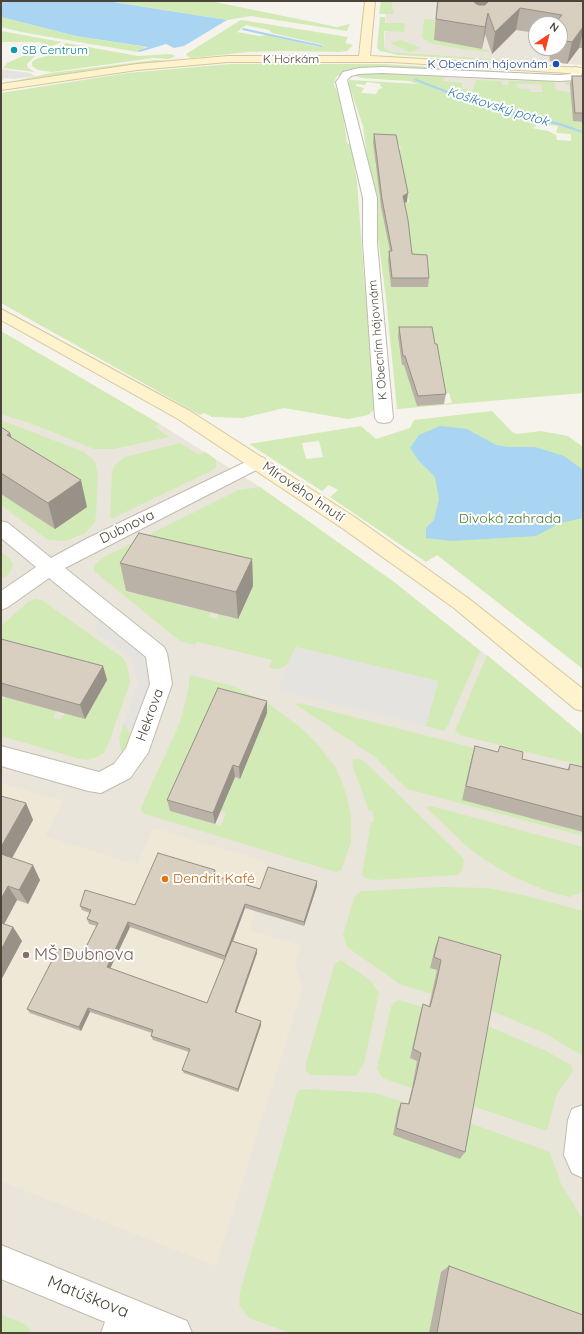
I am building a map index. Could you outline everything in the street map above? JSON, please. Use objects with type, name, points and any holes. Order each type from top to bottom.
[{"type":"main road","points":[[364,59],[370,1]]},
{"type":"main road","name":"K Horkám","points":[[1,87],[90,73],[186,62],[241,59],[364,59],[579,70]]},
{"type":"main road","name":"Mírového hnutí","points":[[1,314],[184,415],[258,462],[349,523],[461,604],[583,702]]},
{"type":"street","name":"K Obecním hájovnám","points":[[384,418],[370,243],[370,198],[341,82],[342,79],[348,74],[359,71],[382,70],[559,78],[577,77],[579,70]]},
{"type":"street","name":"Dubnova","points":[[1,602],[16,590],[51,567],[99,541],[258,462]]},
{"type":"street","name":"Hekrova","points":[[1,528],[156,653],[161,684],[136,753],[122,771],[101,783],[88,781],[1,756]]},
{"type":"street","points":[[583,1120],[580,1155],[583,1162]]},
{"type":"street","name":"Matúškova","points":[[1,1262],[122,1323],[175,1333]]},
{"type":"shaded area","points":[[389,1],[583,1],[583,65],[392,52],[384,48],[386,7]]},
{"type":"shaded area","points":[[1,69],[30,73],[35,76],[14,79],[5,78],[1,81]]},
{"type":"shaded area","points":[[445,75],[583,79],[583,126],[488,103],[443,81]]},
{"type":"shaded area","points":[[1,384],[155,427],[160,424],[260,487],[394,582],[524,685],[583,735],[583,1333],[1,1333]]},
{"type":"shaded area","points":[[98,614],[147,652],[153,687],[134,742],[124,723],[138,683],[131,658],[96,632]]},
{"type":"shaded area","points":[[295,647],[438,681],[426,726],[278,690]]},
{"type":"shaded area","points":[[1,783],[63,801],[45,836],[137,865],[153,828],[264,861],[268,872],[249,930],[301,946],[295,964],[303,987],[216,1266],[1,1181]]},
{"type":"green space","points":[[108,1],[210,1],[337,27],[350,24],[347,31],[251,16],[227,20]]},
{"type":"green space","points":[[381,1],[391,1],[394,14],[379,14]]},
{"type":"green space","points":[[1,17],[76,36],[146,47],[137,52],[21,32],[1,27]]},
{"type":"green space","points":[[380,17],[385,17],[385,23],[405,23],[404,32],[384,31],[384,48],[392,52],[554,63],[398,55],[380,51],[377,48]]},
{"type":"green space","points":[[424,19],[436,20],[434,40],[489,50],[488,52],[433,44],[422,38]]},
{"type":"green space","points":[[241,20],[348,37],[345,43],[353,45],[347,51],[337,52],[248,52],[191,58],[186,54]],"holes":[[[246,25],[269,30],[272,33],[324,45],[319,47],[268,35],[259,36],[237,32]]]},
{"type":"green space","points":[[1,31],[62,42],[42,50],[46,45],[39,42],[1,42]]},
{"type":"green space","points":[[401,40],[421,48],[410,52],[390,43]]},
{"type":"green space","points":[[66,43],[138,56],[170,54],[176,56],[169,59],[153,58],[52,72],[38,70],[32,66],[32,62],[36,59],[51,55],[49,50]]},
{"type":"green space","points":[[34,51],[40,51],[27,64],[28,68],[35,72],[3,68],[7,63]]},
{"type":"green space","points":[[155,60],[169,61],[103,68],[1,84],[51,73]]},
{"type":"green space","points":[[231,64],[384,64],[561,75],[364,68],[348,71],[336,77],[334,84],[347,120],[344,122],[347,143],[351,145],[357,181],[372,358],[374,410],[368,415],[348,419],[284,408],[243,418],[212,417],[204,413],[200,415],[1,303],[1,93],[128,73]]},
{"type":"green space","points":[[372,72],[445,75],[443,81],[463,83],[461,89],[473,90],[476,80],[501,81],[503,85],[509,85],[508,81],[554,81],[556,90],[572,93],[569,87],[571,85],[566,85],[565,82],[583,82],[573,121],[583,122],[583,393],[397,409],[386,298],[363,126],[349,85],[349,80],[418,84],[409,81],[361,78],[354,75]],"holes":[[[367,82],[381,84],[380,86],[383,88],[379,89],[376,94],[361,93],[364,88],[356,86],[356,84],[365,85]],[[516,84],[540,84],[543,92],[530,92],[529,89],[517,88]],[[541,124],[558,126],[556,133],[571,134],[571,141],[557,140],[556,135],[548,131],[532,128]],[[374,142],[398,143],[401,149],[374,150],[376,146]],[[375,163],[400,163],[389,173],[377,173]],[[379,194],[408,195],[409,202],[399,204],[399,207],[381,207]],[[449,393],[452,403],[417,406],[414,396]]]},
{"type":"green space","points":[[1,331],[160,424],[155,427],[169,437],[114,449],[94,449],[38,426],[1,414]]},
{"type":"green space","name":"Divoká zahrada","points":[[492,411],[512,432],[517,434],[541,431],[568,436],[583,447],[583,669],[437,555],[426,562],[330,497],[338,490],[329,485],[322,491],[249,444],[361,426],[376,439],[410,428],[414,420]],"holes":[[[319,441],[323,457],[306,459],[302,443]]]},
{"type":"green space","points":[[1,420],[84,452],[95,462],[98,475],[95,522],[85,533],[66,541],[48,540],[1,505],[1,489],[11,500],[55,529],[1,448]]},
{"type":"green space","points":[[180,443],[199,455],[205,452],[214,458],[216,461],[216,467],[211,471],[113,518],[110,517],[112,472],[114,466],[125,457]]},
{"type":"green space","points":[[260,487],[394,582],[480,651],[444,731],[426,726],[438,681],[296,647],[289,662],[284,667],[277,669],[269,668],[272,660],[197,642],[195,645],[180,641],[94,571],[94,566],[102,558],[239,490]],"holes":[[[144,561],[253,587],[238,619],[226,617],[227,612],[220,611],[216,619],[209,617],[213,609],[194,604],[192,608],[181,606],[170,602],[171,599],[139,591],[137,595],[126,592]]]},
{"type":"green space","points":[[1,552],[9,558],[13,564],[11,571],[4,578],[1,577]]},
{"type":"green space","points":[[36,599],[42,600],[123,658],[127,665],[130,682],[109,742],[104,753],[97,757],[88,760],[80,759],[1,736],[1,702],[9,693],[14,699],[37,706],[40,701],[60,706],[53,718],[61,719],[67,709],[1,652],[1,626],[29,601]]},
{"type":"green space","points":[[487,655],[583,735],[583,766],[460,735],[455,731]]},
{"type":"green space","points":[[190,675],[233,686],[269,704],[301,728],[319,746],[336,768],[346,793],[351,817],[351,842],[341,870],[336,872],[145,814],[141,811],[141,807],[180,723],[188,691]],"holes":[[[250,756],[240,779],[235,777],[220,811],[226,813],[221,826],[170,811]]]},
{"type":"green space","points":[[299,703],[583,776],[509,812],[583,832],[583,836],[407,789],[375,757],[295,704]]},
{"type":"green space","points":[[124,723],[134,742],[122,756],[119,738]]},
{"type":"green space","points":[[354,759],[360,759],[366,763],[460,855],[464,860],[462,871],[457,875],[375,880],[366,879],[362,874],[371,822],[374,821],[373,811],[369,811],[353,767],[352,762]]},
{"type":"green space","points":[[431,806],[583,847],[583,892],[569,897],[547,891],[514,877],[485,860],[465,845],[426,807]]},
{"type":"green space","points":[[442,887],[488,888],[523,895],[583,911],[583,1056],[546,1034],[488,1009],[495,966],[430,968],[437,970],[432,994],[400,984],[347,947],[343,935],[354,898],[358,893],[362,891]]},
{"type":"green space","points":[[341,960],[370,980],[379,993],[364,1063],[356,1076],[310,1075],[306,1070],[306,1064],[334,966]]},
{"type":"green space","points":[[400,1000],[428,1009],[410,1058],[417,1061],[412,1088],[382,1078],[377,1068],[391,1007],[394,1002]]},
{"type":"green space","points":[[485,1025],[544,1050],[571,1065],[573,1071],[557,1094],[547,1130],[543,1130],[470,1105]]},
{"type":"green space","points":[[306,1089],[375,1093],[467,1122],[550,1152],[561,1184],[583,1220],[583,1325],[441,1272],[429,1333],[290,1333],[249,1318],[239,1305],[240,1292],[297,1093],[300,1090]]},
{"type":"green space","points":[[1,1314],[27,1325],[31,1333],[1,1333]]},
{"type":"water","points":[[1,1],[107,1],[227,20],[184,46],[174,48],[166,44],[140,52],[137,51],[148,47],[76,36],[1,17]]},
{"type":"water","points":[[440,426],[467,429],[496,445],[509,447],[535,447],[564,456],[583,470],[583,518],[560,523],[536,536],[451,541],[426,538],[426,528],[434,520],[439,499],[435,477],[418,460],[410,448],[419,435]]},
{"type":"building","points":[[438,1],[475,1],[474,2],[478,5],[485,5],[489,1],[583,1],[583,27],[572,42],[568,41],[568,16],[520,8],[495,32],[488,13],[485,27],[436,19]]},
{"type":"building","points":[[572,76],[583,76],[583,113],[575,113]]},
{"type":"building","points":[[374,134],[396,135],[408,193],[403,196],[408,220],[412,254],[427,255],[429,278],[392,278],[389,251],[392,251],[382,199]]},
{"type":"building","points":[[399,327],[432,327],[435,344],[437,344],[446,394],[418,396],[405,356],[403,356]]},
{"type":"building","points":[[1,427],[10,433],[7,435],[81,480],[48,503],[1,473]]},
{"type":"building","points":[[139,533],[252,559],[236,592],[120,563]]},
{"type":"building","points":[[1,639],[103,666],[80,705],[1,683]]},
{"type":"building","points":[[218,688],[267,701],[239,767],[233,765],[213,813],[167,800]]},
{"type":"building","points":[[475,746],[498,752],[500,746],[523,752],[522,759],[569,770],[570,764],[583,767],[583,817],[466,786]]},
{"type":"building","points":[[1,796],[26,803],[1,847]]},
{"type":"building","points":[[158,853],[215,870],[213,875],[260,889],[268,867],[317,881],[304,922],[245,904],[225,956],[128,922],[107,967],[207,1003],[232,941],[257,949],[235,1012],[261,1021],[238,1089],[182,1070],[190,1049],[151,1036],[153,1030],[88,1008],[79,1027],[27,1009],[58,949],[81,957],[98,923],[87,919],[91,910],[80,906],[85,890],[135,905]]},
{"type":"building","points":[[1,854],[33,865],[19,890],[8,886],[1,899]]},
{"type":"building","points":[[1,923],[13,927],[1,950]]},
{"type":"building","points":[[439,937],[501,955],[465,1152],[396,1128],[401,1103],[409,1104],[415,1080],[421,1053],[413,1049],[423,1004],[430,1007],[436,984],[441,960],[434,957]]},
{"type":"building","points":[[449,1266],[583,1315],[583,1333],[437,1333]]},
{"type":"waterway","name":"Košíkovský potok","points":[[243,29],[321,46]]},
{"type":"waterway","name":"Košíkovský potok","points":[[415,79],[475,103],[559,124],[583,132]]},
{"type":"place","name":"SB Centrum","points":[[14,50]]},
{"type":"place","name":"K Obecním hájovnám","points":[[556,64]]},
{"type":"place","name":"Dendrit Kafé","points":[[165,879]]},
{"type":"place","name":"MŠ Dubnova","points":[[26,955]]}]
